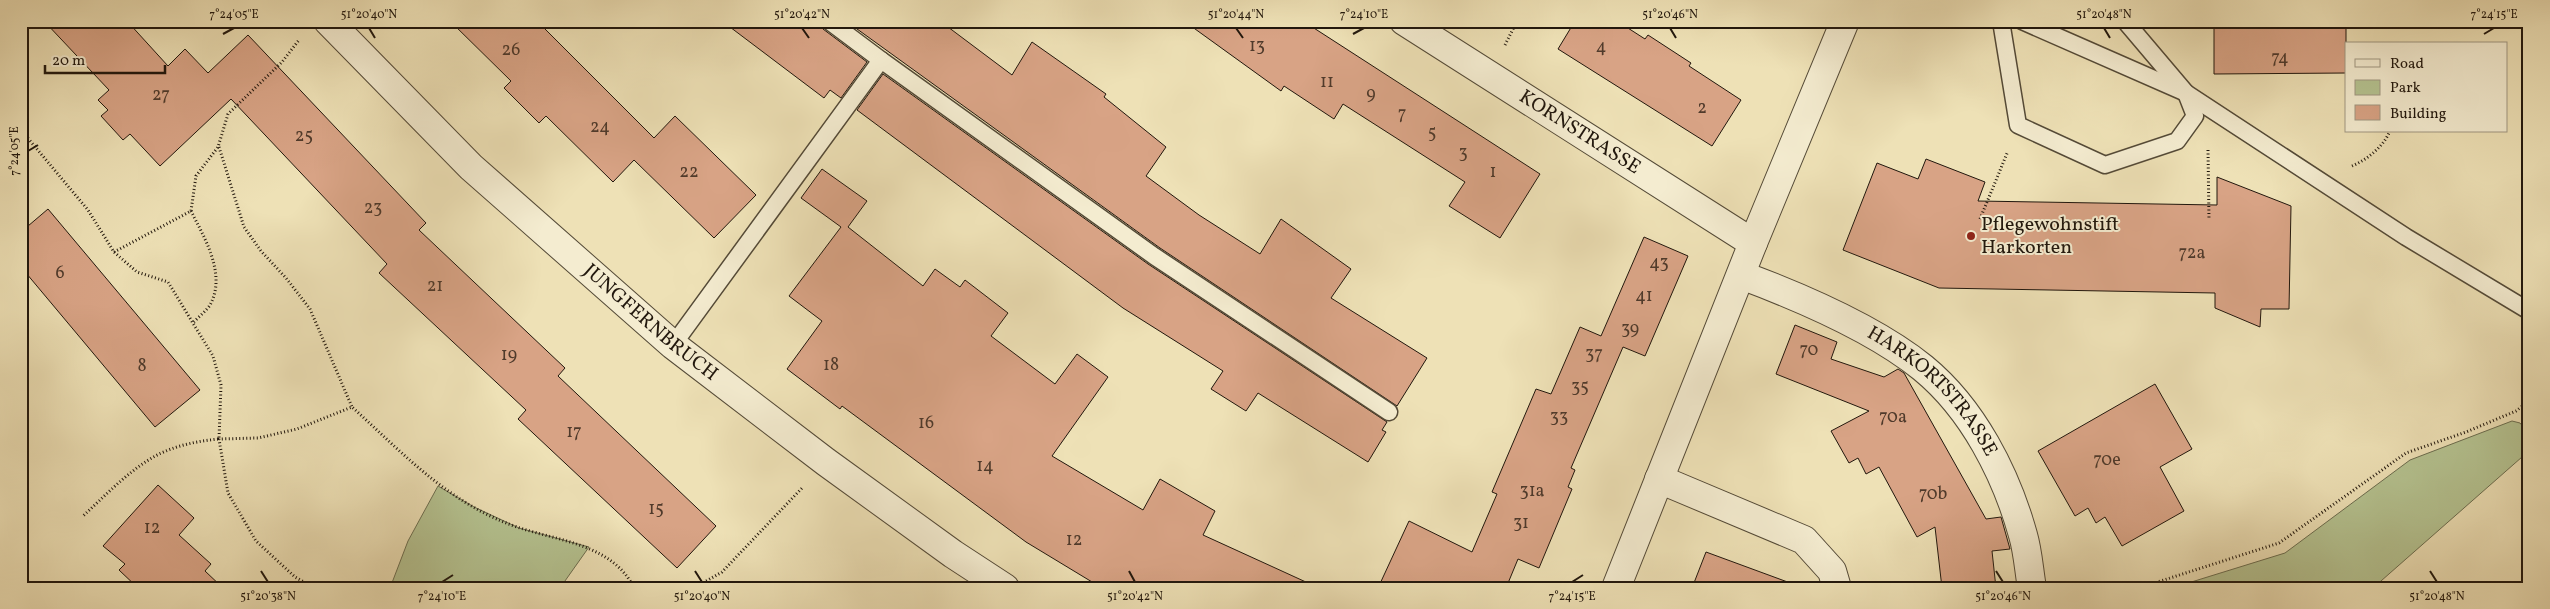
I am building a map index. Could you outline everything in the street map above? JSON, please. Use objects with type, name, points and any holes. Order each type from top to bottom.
[{"type":"street","name":"JUNGFERNBRUCH","points":[[328,21],[471,167],[673,345],[826,462],[953,554],[1005,588]]},
{"type":"street","name":"KORNSTRASSE","points":[[1404,21],[1753,244]]},
{"type":"street","points":[[1616,588],[1753,244],[1845,21]]},
{"type":"street","name":"HARKORTSTRASSE","points":[[1741,275],[1795,295],[1887,342],[1924,368],[1961,406],[1984,441],[2007,491],[2023,536],[2032,588]]},
{"type":"street","points":[[1659,479],[1804,540],[1832,571],[1837,588]]},
{"type":"lane","points":[[829,21],[1154,256],[1389,412]]},
{"type":"lane","points":[[2001,21],[2018,125],[2105,165],[2177,141],[2195,116],[2186,93],[2125,21]]},
{"type":"lane","points":[[2028,22],[2186,93],[2406,237],[2529,311]]},
{"type":"lane","points":[[673,345],[881,60]]},
{"type":"path","points":[[193,323],[211,303],[215,280],[211,251],[191,211],[196,176],[218,147],[228,114],[282,62],[300,38]]},
{"type":"path","points":[[2207,106],[2208,220]]},
{"type":"path","points":[[1980,219],[2018,125]]},
{"type":"path","points":[[21,130],[88,210],[114,252],[137,272],[168,282],[213,356],[221,385],[219,439],[228,493],[256,541],[295,577],[315,588]]},
{"type":"path","points":[[2319,180],[2365,160],[2386,140],[2390,132]]},
{"type":"path","points":[[218,147],[244,227],[261,251],[286,278],[310,309],[352,407],[438,486],[474,507],[519,528],[589,547],[612,563],[631,582],[634,588]]},
{"type":"path","points":[[114,252],[191,211]]},
{"type":"path","points":[[2139,588],[2279,543],[2406,453],[2500,418],[2516,411],[2529,401]]},
{"type":"path","points":[[82,516],[158,454],[190,442],[266,436],[297,429],[352,407]]},
{"type":"path","points":[[694,588],[722,572],[826,462]]},
{"type":"green space","points":[[2512,421],[2520,423],[2526,430],[2522,457],[2373,588],[2172,588],[2285,553],[2410,460]]},
{"type":"green space","points":[[438,486],[474,507],[519,528],[589,547],[560,588],[390,588],[408,541]]},
{"type":"building","points":[[44,21],[127,21],[168,66],[185,49],[208,73],[248,35],[426,223],[419,230],[565,368],[558,376],[716,526],[677,568],[518,419],[526,410],[379,273],[387,264],[231,99],[160,166],[130,134],[123,140],[101,116],[108,110],[98,100],[109,90]]},
{"type":"building","points":[[450,21],[537,21],[654,138],[675,116],[756,195],[714,238],[634,160],[613,182],[546,116],[539,123],[504,88],[511,81]]},
{"type":"building","points":[[722,21],[819,21],[823,29],[867,62],[841,98],[830,90],[824,98]]},
{"type":"building","points":[[846,21],[940,21],[1012,75],[1032,42],[1106,94],[1104,97],[1166,147],[1146,176],[1199,215],[1260,254],[1281,219],[1351,269],[1331,298],[1427,358],[1397,406],[1160,248]]},
{"type":"building","points":[[1184,21],[1303,21],[1540,174],[1500,238],[1449,206],[1465,182],[1343,104],[1334,119],[1284,86],[1281,91]]},
{"type":"building","points":[[1575,21],[1617,21],[1645,39],[1648,35],[1691,63],[1689,66],[1741,100],[1712,146],[1558,49]]},
{"type":"building","points":[[2214,21],[2346,21],[2345,73],[2214,74]]},
{"type":"building","points":[[883,74],[1148,264],[1387,422],[1382,430],[1386,432],[1368,462],[1258,393],[1246,411],[1211,389],[1223,371],[1123,308],[857,110]]},
{"type":"building","points":[[1926,159],[1985,182],[1978,201],[2217,205],[2217,177],[2291,206],[2289,309],[2261,309],[2260,327],[2215,308],[2215,293],[1939,288],[1843,250],[1877,163],[1918,179]]},
{"type":"building","points":[[822,169],[867,201],[848,227],[923,286],[935,269],[960,287],[965,280],[1008,313],[991,336],[1055,384],[1077,354],[1108,377],[1052,456],[1143,510],[1160,479],[1215,511],[1203,535],[1319,588],[1102,588],[1026,542],[842,406],[840,409],[787,369],[822,321],[789,296],[841,227],[801,198]]},
{"type":"building","points":[[48,209],[200,390],[155,427],[21,267],[21,232]]},
{"type":"building","points":[[1644,237],[1688,256],[1645,356],[1623,347],[1571,468],[1575,470],[1568,487],[1572,489],[1539,568],[1518,559],[1506,588],[1378,588],[1409,521],[1472,552],[1497,494],[1492,492],[1536,389],[1551,394],[1580,327],[1601,336]]},
{"type":"building","points":[[1795,325],[1837,342],[1831,359],[1884,377],[1898,369],[1904,373],[1986,519],[2001,517],[2010,549],[1992,551],[1996,588],[1942,588],[1935,527],[1917,537],[1879,467],[1866,474],[1858,458],[1849,463],[1831,431],[1869,411],[1776,374]]},
{"type":"building","points":[[2155,384],[2192,449],[2160,467],[2184,511],[2122,546],[2105,517],[2096,523],[2088,508],[2075,516],[2038,451]]},
{"type":"building","points":[[158,485],[194,518],[179,535],[211,564],[205,571],[223,588],[138,588],[119,570],[125,564],[103,546]]},
{"type":"building","points":[[1706,552],[1793,584],[1792,588],[1692,588]]},
{"type":"place","name":"Pflegewohnstift Harkorten","points":[[1971,236]]}]
